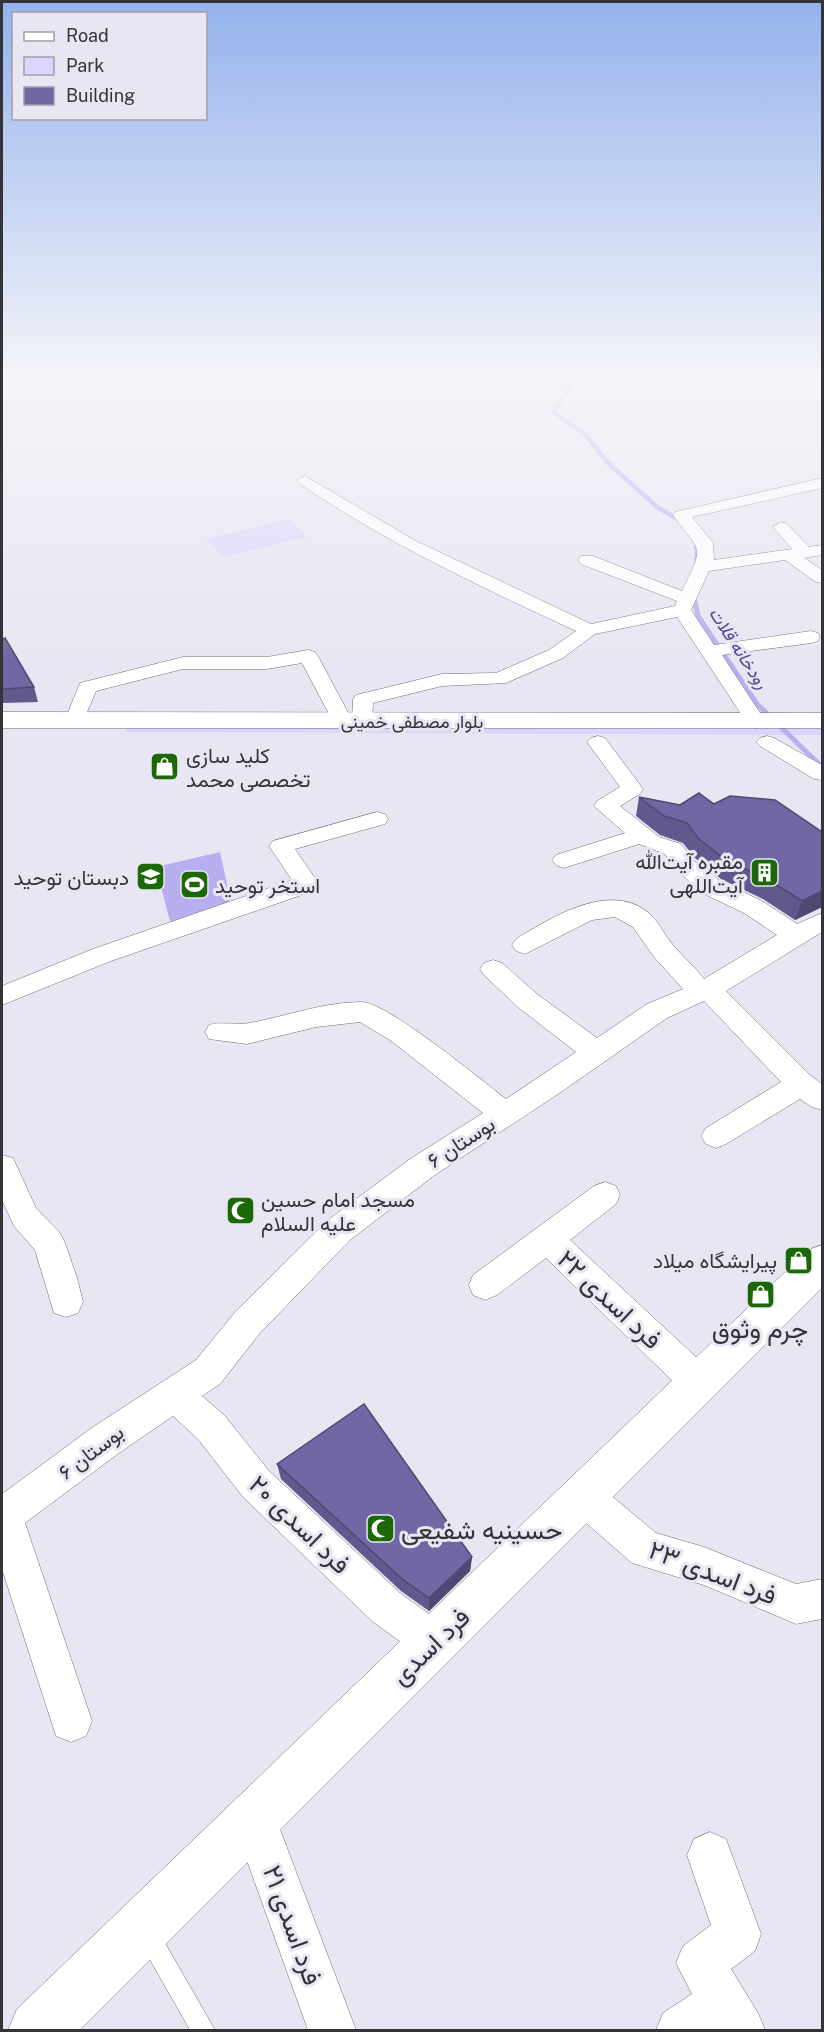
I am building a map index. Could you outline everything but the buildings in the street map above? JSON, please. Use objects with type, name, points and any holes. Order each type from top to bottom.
[{"type":"main road","name":"بلوار مصطفی خمینی","points":[[2,720],[75,720],[100,731],[598,742],[762,732],[795,721],[822,721]]},
{"type":"main road","name":"بلوار مصطفی خمینی","points":[[2,741],[100,731],[352,721],[762,732],[822,742]]},
{"type":"main road","name":"فرد اسدی","points":[[38,2031],[822,1262]]},
{"type":"street","points":[[305,481],[346,510],[433,557],[590,630]]},
{"type":"street","points":[[75,720],[87,687],[183,663],[267,663],[308,656],[352,721],[363,699],[442,680],[499,679],[556,654],[590,630],[685,604],[707,557],[705,543],[681,515],[822,483]]},
{"type":"street","points":[[781,527],[806,553],[822,578]]},
{"type":"street","points":[[703,567],[806,553]]},
{"type":"street","points":[[587,560],[685,604],[711,651],[762,732],[822,774]]},
{"type":"street","points":[[711,651],[811,637]]},
{"type":"street","points":[[598,742],[632,789],[606,806],[651,842],[673,849],[685,865],[711,887],[807,932]]},
{"type":"street","points":[[2,996],[102,955],[307,884],[282,846],[377,819]]},
{"type":"street","points":[[564,860],[642,835]]},
{"type":"street","points":[[525,945],[581,914],[625,909],[641,920],[658,945],[695,984],[812,1091],[716,1136]]},
{"type":"street","name":"بوستان ۶","points":[[2,1515],[49,1484],[106,1440],[208,1372],[230,1348],[248,1322],[339,1230],[421,1168],[657,1011],[703,991],[807,932]]},
{"type":"street","points":[[493,969],[528,1001],[597,1053]]},
{"type":"street","points":[[219,1032],[247,1034],[316,1017],[364,1012],[400,1033],[505,1114]]},
{"type":"street","points":[[2,1169],[25,1217],[49,1243],[61,1278],[66,1302]]},
{"type":"street","name":"فرد اسدی ۲۲","points":[[604,1195],[547,1239],[699,1383]]},
{"type":"street","points":[[485,1285],[547,1239]]},
{"type":"street","name":"فرد اسدی ۲۰","points":[[176,1395],[212,1427],[256,1484],[386,1607],[435,1642]]},
{"type":"street","name":"فرد اسدی ۲۳","points":[[583,1496],[646,1549],[704,1566],[796,1604],[822,1599]]},
{"type":"street","points":[[2,1515],[70,1721]]},
{"type":"street","name":"فرد اسدی ۲۱","points":[[254,1819],[332,2031]]},
{"type":"street","points":[[680,2031],[732,2016],[700,1963],[738,1934],[710,1855]]},
{"type":"lane","points":[[143,1927],[203,2031]]},
{"type":"green space","points":[[289,519],[307,537],[224,557],[206,539]]},
{"type":"green space","points":[[128,724],[822,728],[822,735],[125,732]]},
{"type":"shaded area","name":"استخر توحید","points":[[220,852],[231,902],[170,922],[156,867]]},
{"type":"waterway","name":"رودخانه قلات","points":[[617,471],[657,507],[681,521]]},
{"type":"waterway","name":"رودخانه قلات","points":[[696,539],[697,560]]},
{"type":"waterway","name":"رودخانه قلات","points":[[697,560],[697,566]]},
{"type":"waterway","name":"رودخانه قلات","points":[[693,593],[698,616],[757,704],[822,767]]},
{"type":"place","name":"کلید سازی تخصصی محمد","points":[[165,767]]},
{"type":"place","name":"مقبره آیت‌الله آیت‌اللهی","points":[[764,873]]},
{"type":"place","name":"دبستان توحید","points":[[150,877]]},
{"type":"place","name":"استخر توحید","points":[[194,885]]},
{"type":"place","name":"مسجد امام حسین علیه السلام","points":[[240,1211]]},
{"type":"place","name":"پیرایشگاه میلاد","points":[[798,1260]]},
{"type":"place","name":"چرم وثوق","points":[[760,1294]]},
{"type":"place","name":"حسینیه شفیعی","points":[[380,1529]]}]
